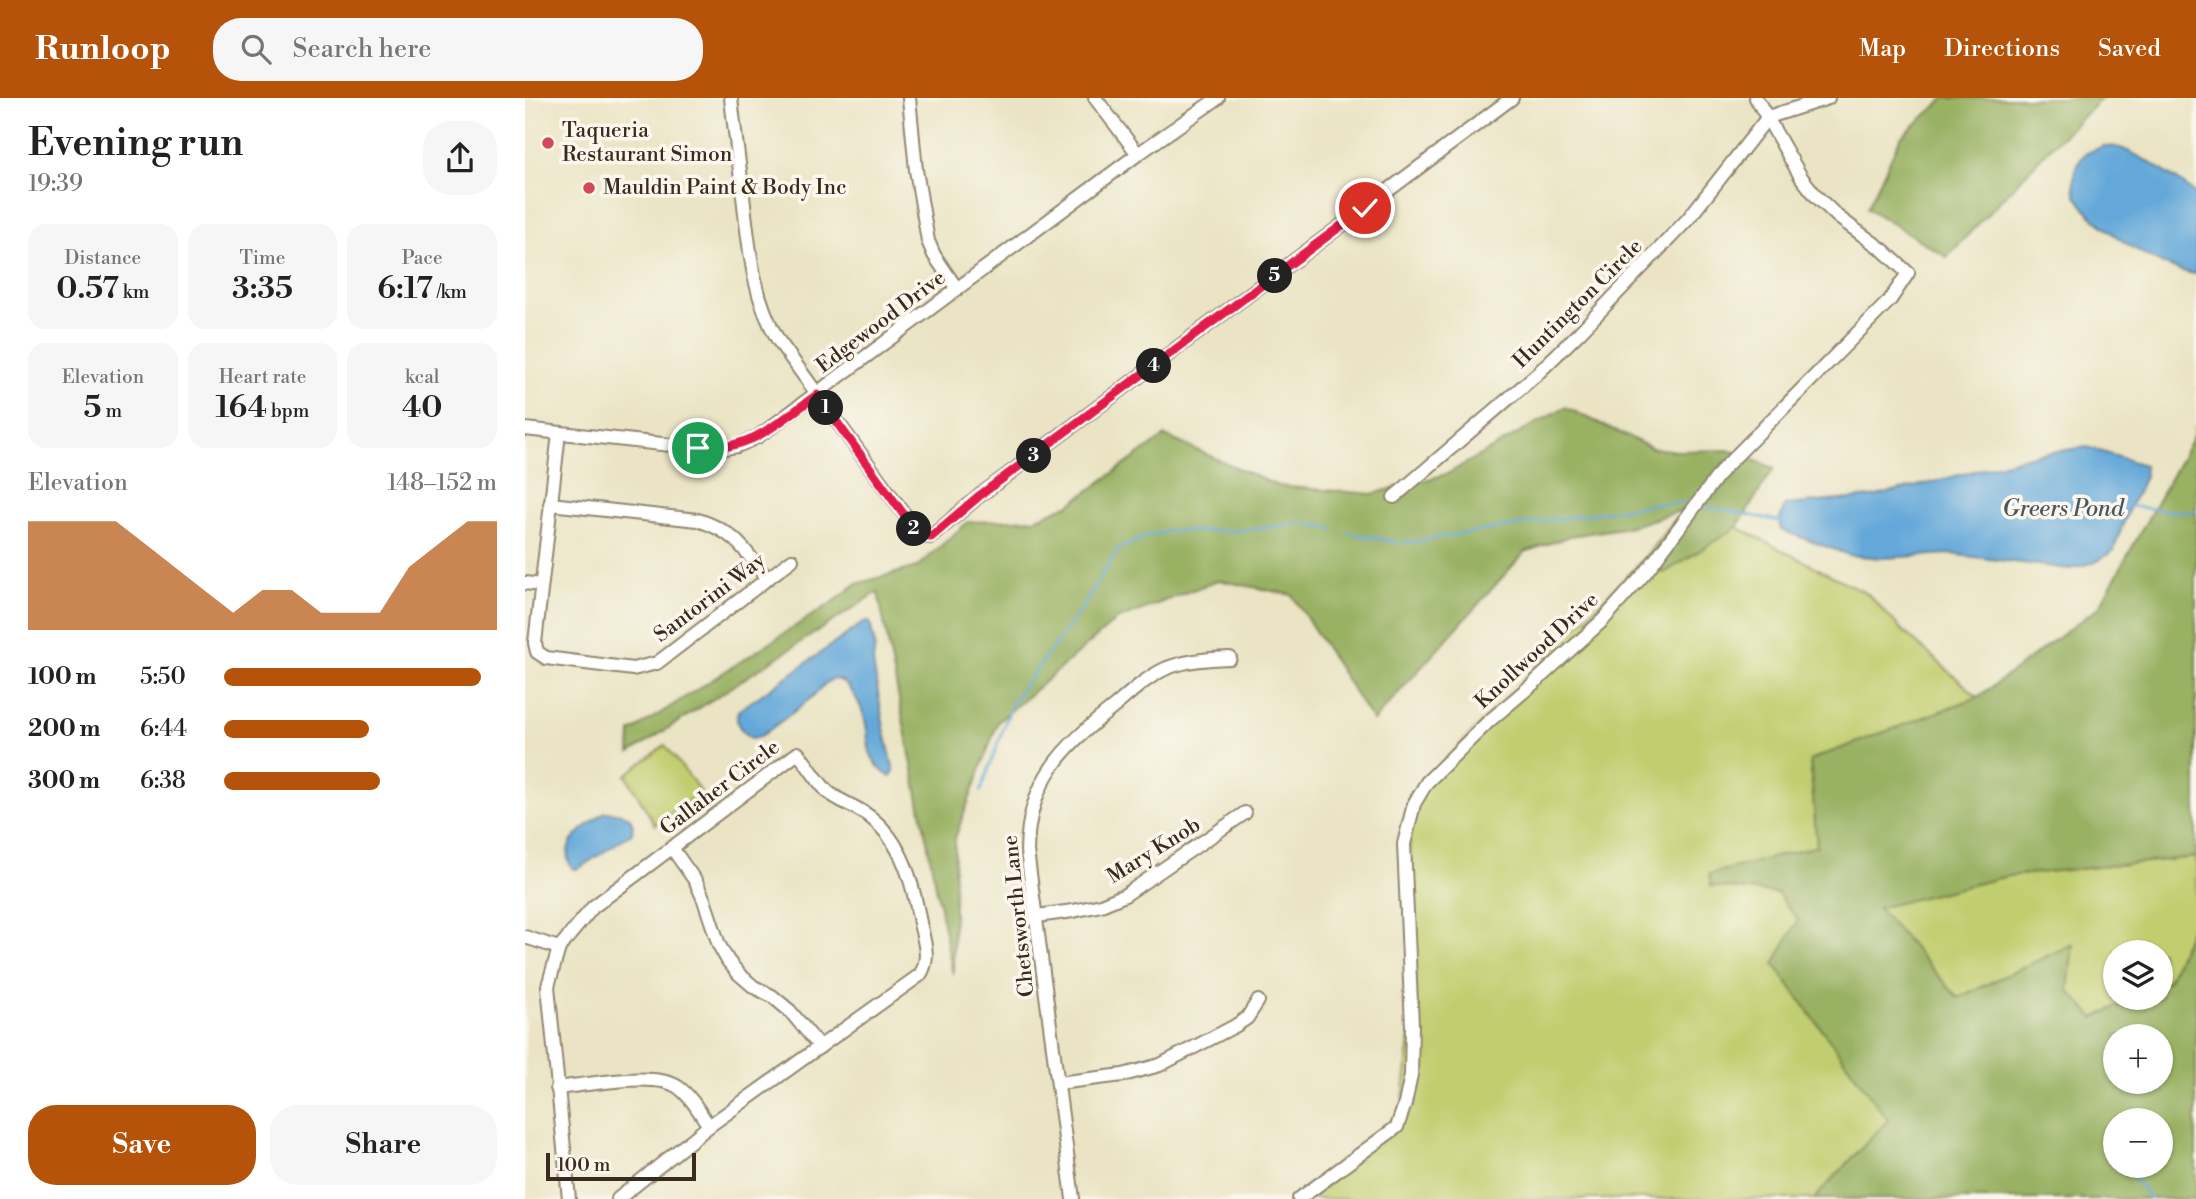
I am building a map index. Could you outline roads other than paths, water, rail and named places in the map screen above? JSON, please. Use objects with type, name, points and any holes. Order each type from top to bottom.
[{"type":"street","points":[[731,98],[756,291],[762,308],[778,340],[912,526],[922,536],[931,537],[979,496],[1511,98]]},
{"type":"street","points":[[909,98],[916,170],[928,241],[934,255],[957,289]]},
{"type":"street","points":[[1095,98],[1138,154]]},
{"type":"street","name":"Edgewood Drive","points":[[525,429],[698,448],[737,446],[757,437],[1138,154],[1218,98]]},
{"type":"street","name":"Knollwood Drive","points":[[1299,1199],[1397,1127],[1405,1104],[1411,1075],[1412,1026],[1411,963],[1403,858],[1409,818],[1419,793],[1488,722],[1603,620],[1646,572],[1723,469],[1890,300],[1908,273],[1816,197],[1795,167],[1756,98]]},
{"type":"street","points":[[1768,117],[1828,98]]},
{"type":"street","name":"Huntington Circle","points":[[1394,497],[1537,374],[1580,332],[1688,219],[1768,117]]},
{"type":"street","name":"Santorini Way","points":[[559,433],[535,643],[537,652],[546,658],[633,668],[657,663],[792,560]]},
{"type":"street","points":[[550,504],[698,520],[714,525],[728,532],[742,546],[767,579]]},
{"type":"street","points":[[525,583],[541,585]]},
{"type":"street","name":"Chetsworth Lane","points":[[1073,1199],[1027,850],[1027,833],[1036,795],[1051,766],[1082,733],[1146,681],[1159,672],[1199,659],[1230,658]]},
{"type":"street","name":"Gallaher Circle","points":[[569,1199],[548,986],[559,948],[593,907],[798,753],[828,792],[870,817],[887,833],[909,873],[926,954],[926,966],[920,975],[709,1126],[618,1199]]},
{"type":"street","name":"Mary Knob","points":[[1037,916],[1092,907],[1125,895],[1245,813]]},
{"type":"street","points":[[672,848],[696,882],[719,945],[728,961],[754,987],[772,996],[790,1011],[820,1047]]},
{"type":"street","points":[[525,937],[559,948]]},
{"type":"street","points":[[1058,1083],[1122,1075],[1160,1065],[1235,1026],[1247,1018],[1258,1001]]},
{"type":"street","points":[[557,1088],[612,1081],[670,1082],[688,1097],[709,1126]]},
{"type":"water","points":[[2103,146],[2118,147],[2138,156],[2196,195],[2196,274],[2181,271],[2147,256],[2112,233],[2084,207],[2076,195],[2076,169],[2084,155]]},
{"type":"water","name":"Greers Pond","points":[[2087,447],[2144,465],[2145,477],[2130,506],[2113,551],[2096,562],[2069,569],[1950,554],[1882,558],[1849,555],[1781,530],[1779,521],[1785,505],[1872,497],[2037,454]]},
{"type":"water","points":[[866,621],[870,623],[875,645],[873,662],[894,771],[890,777],[872,756],[861,707],[847,686],[835,679],[827,682],[801,706],[761,736],[751,738],[741,729],[737,720],[738,711]]},
{"type":"water","points":[[605,812],[626,815],[632,821],[632,833],[578,869],[573,869],[568,860],[571,843],[583,829]]},
{"type":"waterway","points":[[1403,543],[1655,504],[1686,503]]},
{"type":"waterway","points":[[1704,506],[1779,521]]},
{"type":"waterway","points":[[2130,506],[2176,512],[2196,511]]},
{"type":"waterway","points":[[981,791],[1013,701],[1082,608],[1119,548],[1147,536],[1171,531],[1236,531],[1305,523],[1333,529]]},
{"type":"waterway","points":[[1349,533],[1396,542]]},
{"type":"waterway","points":[[2134,1178],[2150,1199]]},
{"type":"place","name":"Taqueria Restaurant Simon","points":[[548,143]]},
{"type":"place","name":"Mauldin Paint & Body Inc","points":[[589,188]]}]
